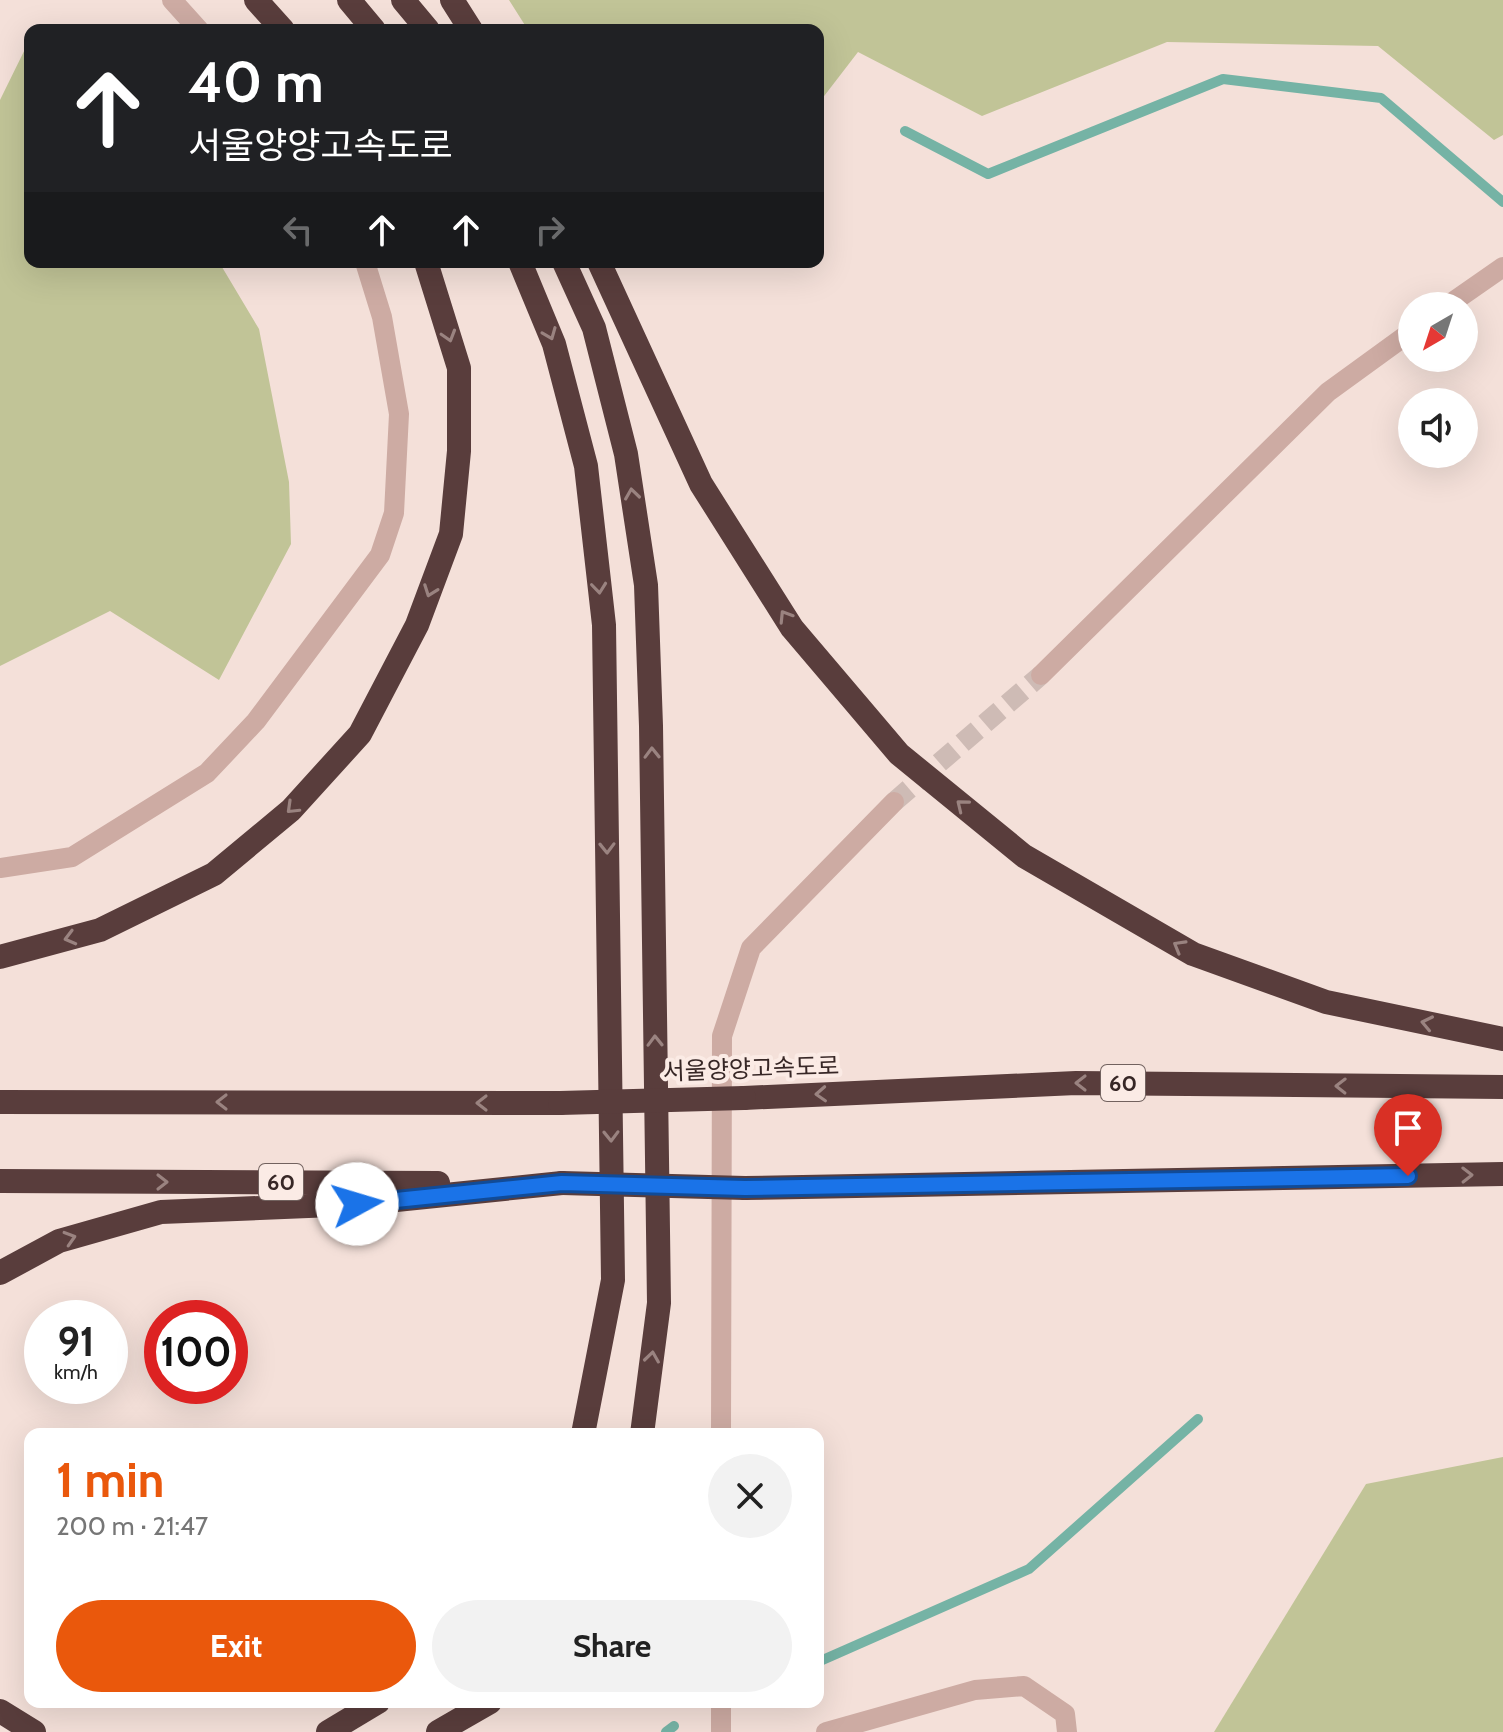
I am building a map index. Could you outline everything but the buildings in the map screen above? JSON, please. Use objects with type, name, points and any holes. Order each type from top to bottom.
[{"type":"highway","points":[[256,0],[278,24]]},
{"type":"highway","points":[[349,0],[369,24]]},
{"type":"highway","points":[[403,0],[423,24]]},
{"type":"highway","points":[[452,0],[467,24]]},
{"type":"highway","points":[[0,957],[100,930],[214,874],[291,810],[360,734],[417,625],[451,534],[459,451],[459,368],[428,268]]},
{"type":"highway","points":[[522,268],[554,344],[586,466],[604,625],[613,1280],[584,1428]]},
{"type":"highway","points":[[567,268],[594,328],[626,454],[646,585],[651,726],[659,1303],[643,1428]]},
{"type":"highway","points":[[602,268],[701,484],[792,628],[899,754],[1024,856],[1193,954],[1326,1002],[1503,1039]]},
{"type":"highway","name":"서울양양고속도로","points":[[0,1102],[560,1103],[1076,1083],[1503,1087]]},
{"type":"highway","name":"60","points":[[0,1181],[562,1183],[745,1188],[1503,1174]]},
{"type":"highway","points":[[0,1273],[59,1241],[161,1212],[357,1204],[562,1183]]},
{"type":"highway","points":[[328,1732],[368,1708]]},
{"type":"highway","points":[[438,1732],[480,1708]]},
{"type":"highway","points":[[0,1711],[34,1732]]},
{"type":"street","points":[[172,0],[194,24]]},
{"type":"street","points":[[0,868],[72,857],[207,773],[256,721],[380,555],[394,513],[399,414],[382,317],[367,268]]},
{"type":"street","points":[[1467,292],[1497,271]]},
{"type":"street","points":[[1041,675],[1328,392],[1398,341]]},
{"type":"street","points":[[721,1428],[722,1036],[751,948],[894,802]]},
{"type":"street","points":[[826,1732],[975,1690],[1024,1686],[1065,1714],[1067,1732]]},
{"type":"street","points":[[721,1708],[721,1732]]},
{"type":"green space","points":[[509,0],[1503,0],[1503,135],[1494,140],[1378,46],[1167,42],[982,116],[858,52],[824,96],[824,24],[524,24]]},
{"type":"green space","points":[[24,51],[24,268],[223,268],[259,329],[289,482],[291,544],[219,680],[110,611],[0,666],[0,100]]},
{"type":"green space","points":[[1503,1457],[1503,1732],[1214,1732],[1366,1484]]},
{"type":"waterway","points":[[905,131],[988,174],[1223,79],[1381,98],[1503,202]]},
{"type":"waterway","points":[[824,1659],[1029,1569],[1198,1419]]},
{"type":"waterway","points":[[666,1732],[674,1726]]},
{"type":"tunnel","points":[[894,802],[1041,675]]},
{"type":"route","points":[[357,1204],[562,1183],[745,1188],[1408,1176]]}]
